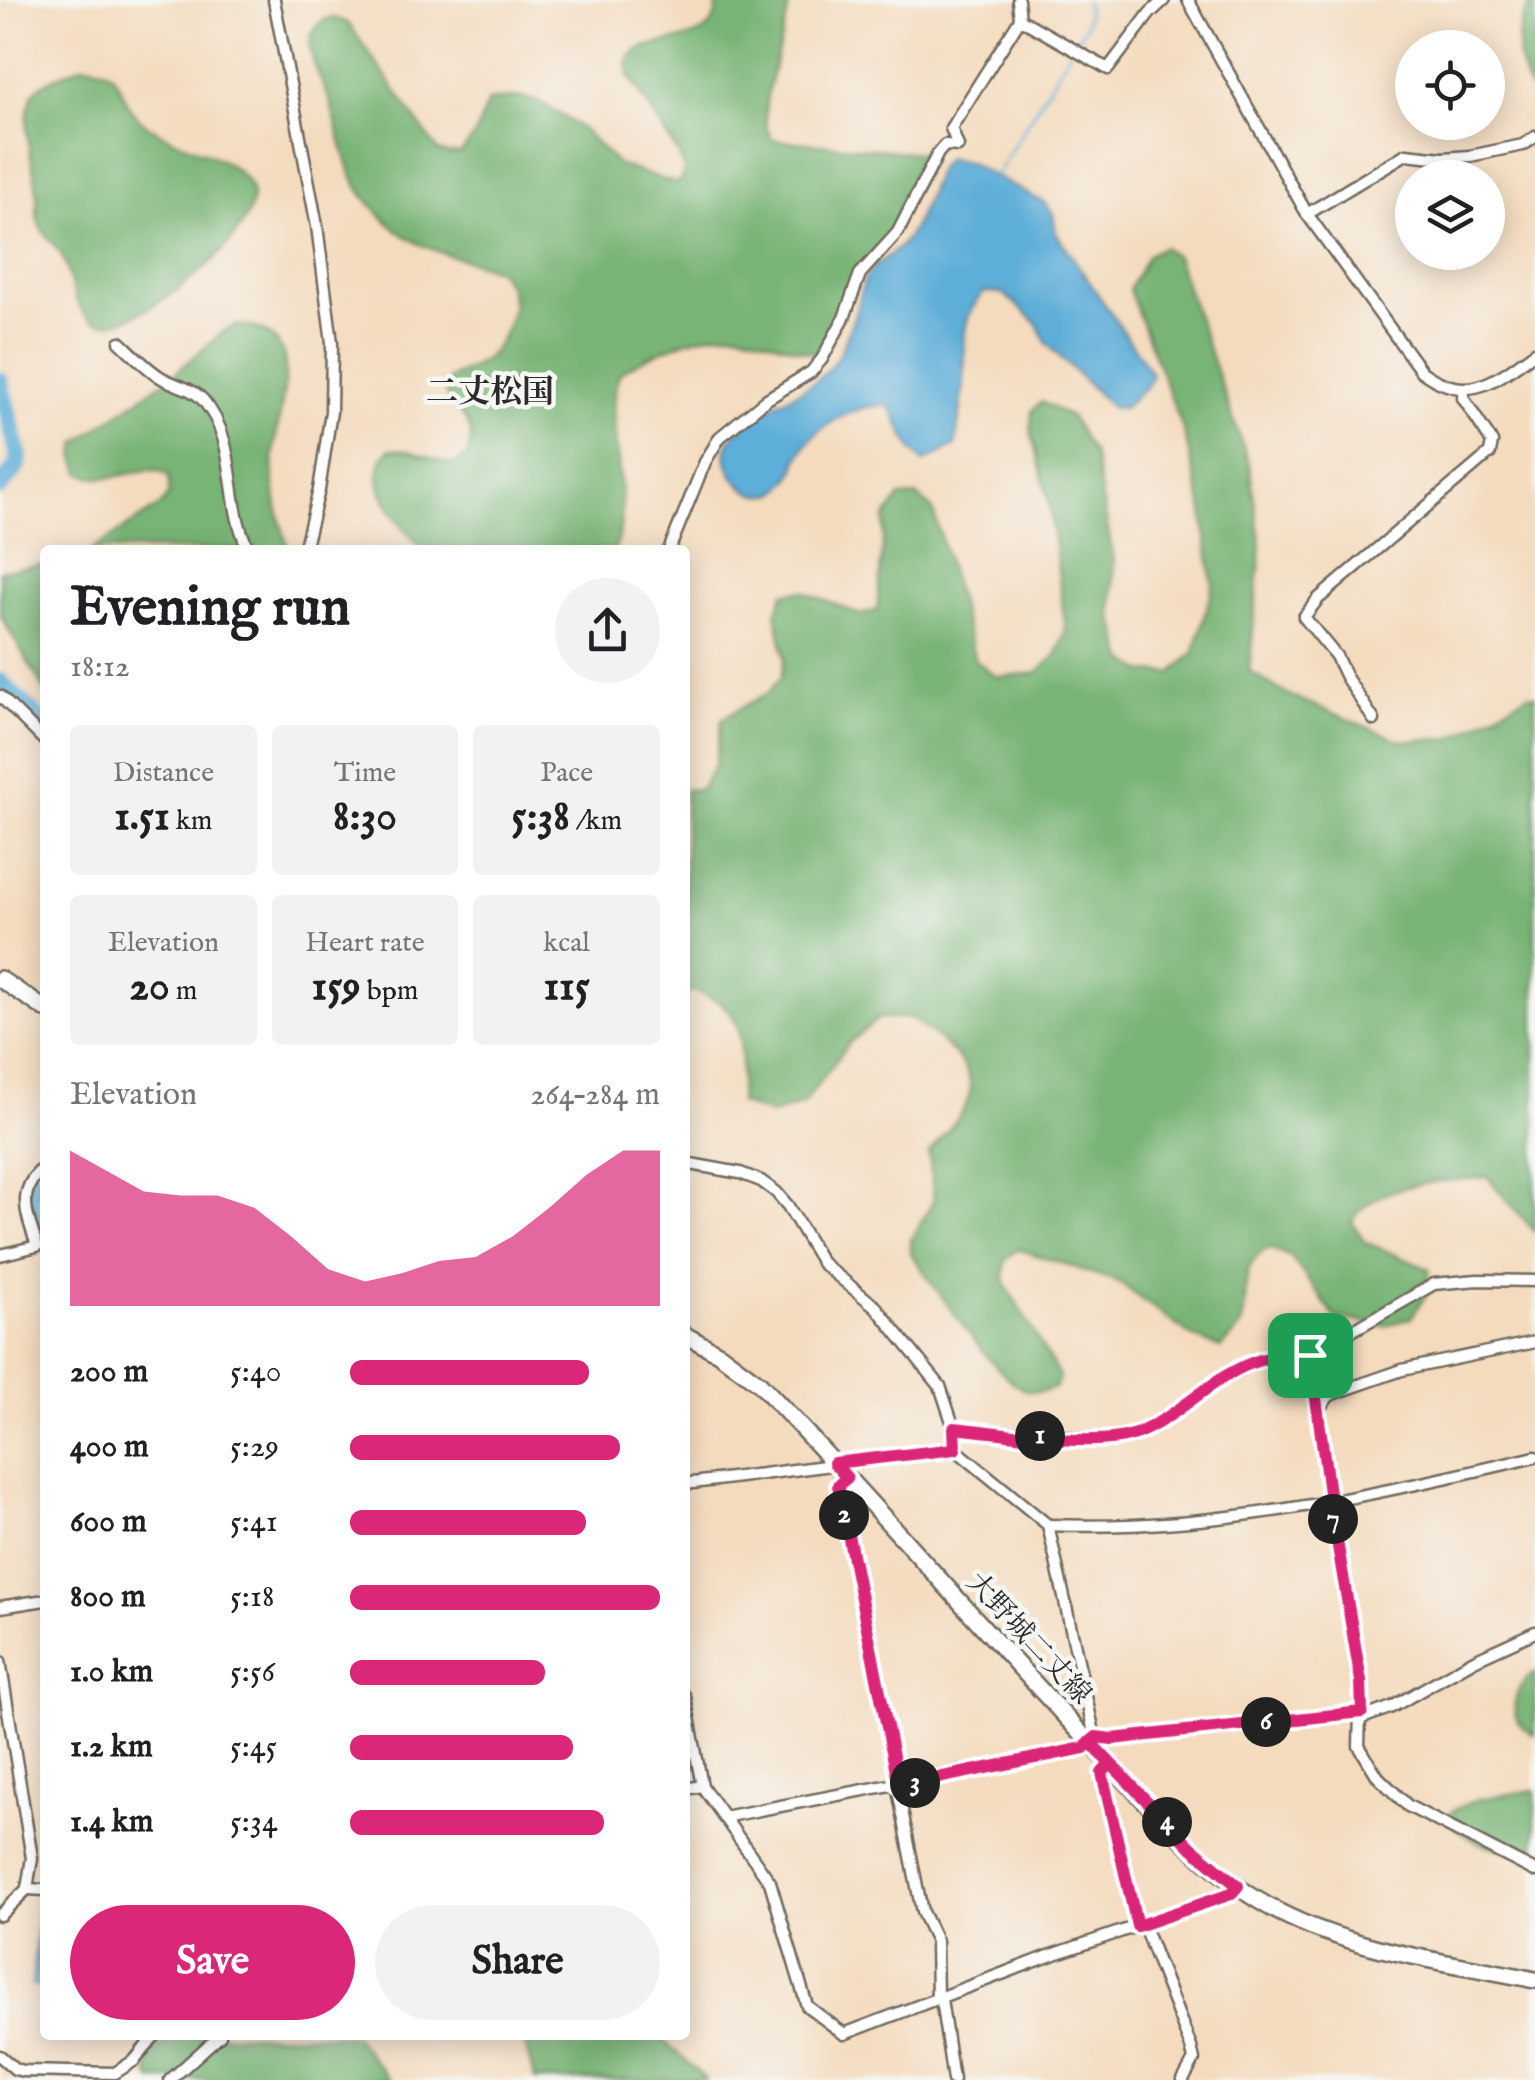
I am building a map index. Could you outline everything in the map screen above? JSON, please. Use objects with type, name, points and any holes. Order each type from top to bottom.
[{"type":"main road","points":[[0,979],[40,1006]]},
{"type":"main road","name":"大野城二丈線","points":[[690,1338],[741,1367],[834,1463],[995,1643],[1093,1740],[1110,1764],[1192,1848],[1238,1886],[1274,1910],[1343,1939],[1535,1980]]},
{"type":"street","points":[[274,0],[318,226],[331,325],[331,412],[319,490],[305,545]]},
{"type":"street","points":[[671,545],[705,462],[720,437],[822,360],[844,318],[860,274],[898,232],[938,153],[945,145],[958,146],[952,128],[1020,19],[1018,0]]},
{"type":"street","points":[[1020,19],[1108,69],[1164,0]]},
{"type":"street","points":[[1188,0],[1307,214],[1421,371],[1440,383],[1480,387],[1535,352]]},
{"type":"street","points":[[1307,214],[1406,154],[1470,156],[1523,145],[1535,136]]},
{"type":"street","points":[[120,342],[161,377],[202,398],[212,413],[225,444],[235,514],[247,545]]},
{"type":"street","points":[[1374,720],[1336,656],[1304,616],[1318,599],[1490,453],[1492,442],[1462,398],[1464,388]]},
{"type":"street","points":[[0,696],[40,736]]},
{"type":"street","points":[[690,1164],[740,1173],[776,1192],[822,1263],[876,1306],[940,1386],[954,1428],[955,1449]]},
{"type":"street","points":[[0,1254],[37,1246],[25,1194],[31,1178],[40,1170]]},
{"type":"street","points":[[954,1428],[1047,1437],[1120,1438],[1138,1434],[1221,1380],[1262,1359],[1310,1355],[1434,1284],[1535,1281]]},
{"type":"street","points":[[1320,1407],[1330,1395],[1402,1370],[1535,1342]]},
{"type":"street","points":[[1310,1355],[1354,1635],[1362,1712],[1359,1746],[1392,1793],[1432,1820],[1535,1871]]},
{"type":"street","points":[[690,1483],[955,1449],[1048,1526],[1093,1740]]},
{"type":"street","points":[[1048,1526],[1160,1526],[1252,1514],[1535,1457]]},
{"type":"street","points":[[847,1478],[838,1485],[922,1912],[936,1940],[939,1999],[952,2080]]},
{"type":"street","points":[[0,1608],[40,1601]]},
{"type":"street","points":[[1362,1712],[1365,1717],[1392,1708],[1474,1660],[1535,1632]]},
{"type":"street","points":[[0,1662],[32,1858],[27,1889],[0,1915]]},
{"type":"street","points":[[724,1817],[1084,1748],[1093,1740],[1362,1712]]},
{"type":"street","points":[[690,1722],[702,1786],[770,1882],[807,2006],[844,2034],[1231,1894],[1238,1886]]},
{"type":"street","points":[[1110,1764],[1102,1773],[1140,1925],[1191,2046],[1194,2060],[1183,2080]]},
{"type":"street","points":[[690,1788],[702,1786]]},
{"type":"street","points":[[27,1889],[40,1890]]},
{"type":"street","points":[[0,2056],[23,2071],[102,2074],[126,2068],[151,2040]]},
{"type":"street","points":[[170,2080],[214,2040]]},
{"type":"green space","points":[[717,0],[789,0],[765,112],[773,140],[919,153],[930,158],[928,165],[888,234],[852,277],[845,308],[819,353],[728,332],[680,344],[621,372],[613,410],[622,506],[615,545],[420,545],[387,503],[379,474],[381,461],[390,449],[453,465],[467,456],[471,431],[444,385],[484,360],[495,348],[508,323],[511,294],[498,270],[442,253],[402,234],[363,195],[348,164],[313,61],[313,31],[327,19],[348,23],[438,151],[461,153],[476,133],[488,101],[519,97],[540,102],[581,128],[618,165],[674,183],[681,180],[684,171],[680,157],[629,75],[627,62],[647,46],[694,36],[715,18]]},
{"type":"green space","points":[[1532,0],[1535,95],[1523,72],[1518,48],[1521,24]]},
{"type":"green space","points":[[84,65],[112,74],[134,113],[146,124],[232,167],[244,178],[252,197],[250,210],[222,251],[189,281],[148,309],[109,323],[86,316],[76,300],[61,254],[41,228],[28,132],[29,108],[35,91],[47,81]]},
{"type":"green space","points":[[1163,247],[1176,257],[1249,464],[1261,547],[1249,671],[1286,694],[1401,741],[1452,738],[1529,694],[1535,695],[1535,1232],[1487,1177],[1432,1182],[1394,1191],[1363,1208],[1352,1222],[1365,1242],[1429,1269],[1429,1290],[1411,1318],[1384,1326],[1335,1317],[1291,1257],[1269,1248],[1257,1256],[1247,1276],[1243,1320],[1220,1348],[1191,1336],[1119,1282],[1017,1249],[1005,1261],[1004,1282],[1059,1376],[1056,1387],[1033,1392],[1006,1377],[911,1254],[911,1240],[934,1200],[929,1153],[959,1116],[970,1090],[963,1065],[944,1043],[911,1018],[879,1018],[849,1043],[803,1104],[771,1115],[739,1103],[741,1046],[734,1019],[715,1000],[690,991],[690,790],[700,789],[715,765],[722,719],[769,692],[781,677],[785,658],[776,613],[784,593],[803,591],[860,615],[877,610],[885,518],[900,497],[918,496],[933,510],[975,660],[997,677],[1037,673],[1056,655],[1066,631],[1049,502],[1031,431],[1032,411],[1041,402],[1070,416],[1094,456],[1114,561],[1112,612],[1125,660],[1144,672],[1172,673],[1194,653],[1213,586],[1202,504],[1183,429],[1129,290],[1148,255]]},
{"type":"green space","points":[[239,325],[259,329],[278,344],[285,361],[274,477],[288,545],[100,545],[161,505],[169,495],[169,477],[151,470],[105,478],[81,473],[75,456],[78,442],[173,375],[227,329]]},
{"type":"green space","points":[[40,565],[40,683],[0,615],[0,571]]},
{"type":"green space","points":[[1535,1672],[1535,1735],[1519,1722],[1515,1705],[1521,1687]]},
{"type":"green space","points":[[1535,1790],[1535,1856],[1476,1841],[1448,1819],[1452,1811],[1478,1799]]},
{"type":"green space","points":[[357,2040],[390,2080],[152,2080],[150,2058],[164,2043]]},
{"type":"green space","points":[[525,2040],[663,2040],[706,2080],[535,2080]]},
{"type":"water","points":[[947,158],[967,162],[1045,203],[1053,214],[1056,233],[1152,374],[1147,386],[1123,408],[1111,407],[1047,344],[1036,322],[1002,293],[984,292],[966,325],[964,382],[955,446],[924,462],[912,450],[890,406],[866,408],[817,433],[778,491],[768,495],[747,490],[731,473],[727,462],[730,441],[752,418],[809,385],[833,364],[847,337],[865,279],[909,235],[939,167]]},
{"type":"water","points":[[39,1905],[40,1905],[40,1986],[32,1985]]},
{"type":"waterway","points":[[1074,44],[1086,24],[1085,0]]},
{"type":"waterway","points":[[995,177],[1070,51]]},
{"type":"waterway","points":[[0,381],[19,457],[16,468],[0,487]]},
{"type":"waterway","points":[[0,682],[40,720]]},
{"type":"waterway","points":[[37,1180],[32,1210],[40,1230]]},
{"type":"district","name":"二丈松国","points":[[490,393]]},
{"type":"route","points":[[1310,1355],[1262,1359],[1221,1380],[1138,1434],[1104,1440],[954,1428],[955,1449],[834,1463],[847,1478],[838,1485],[899,1786],[1084,1748],[1090,1742],[1192,1848],[1238,1886],[1231,1894],[1137,1926],[1102,1773],[1110,1764],[1090,1742],[1096,1737],[1112,1739],[1362,1712],[1361,1681],[1310,1355]]}]
